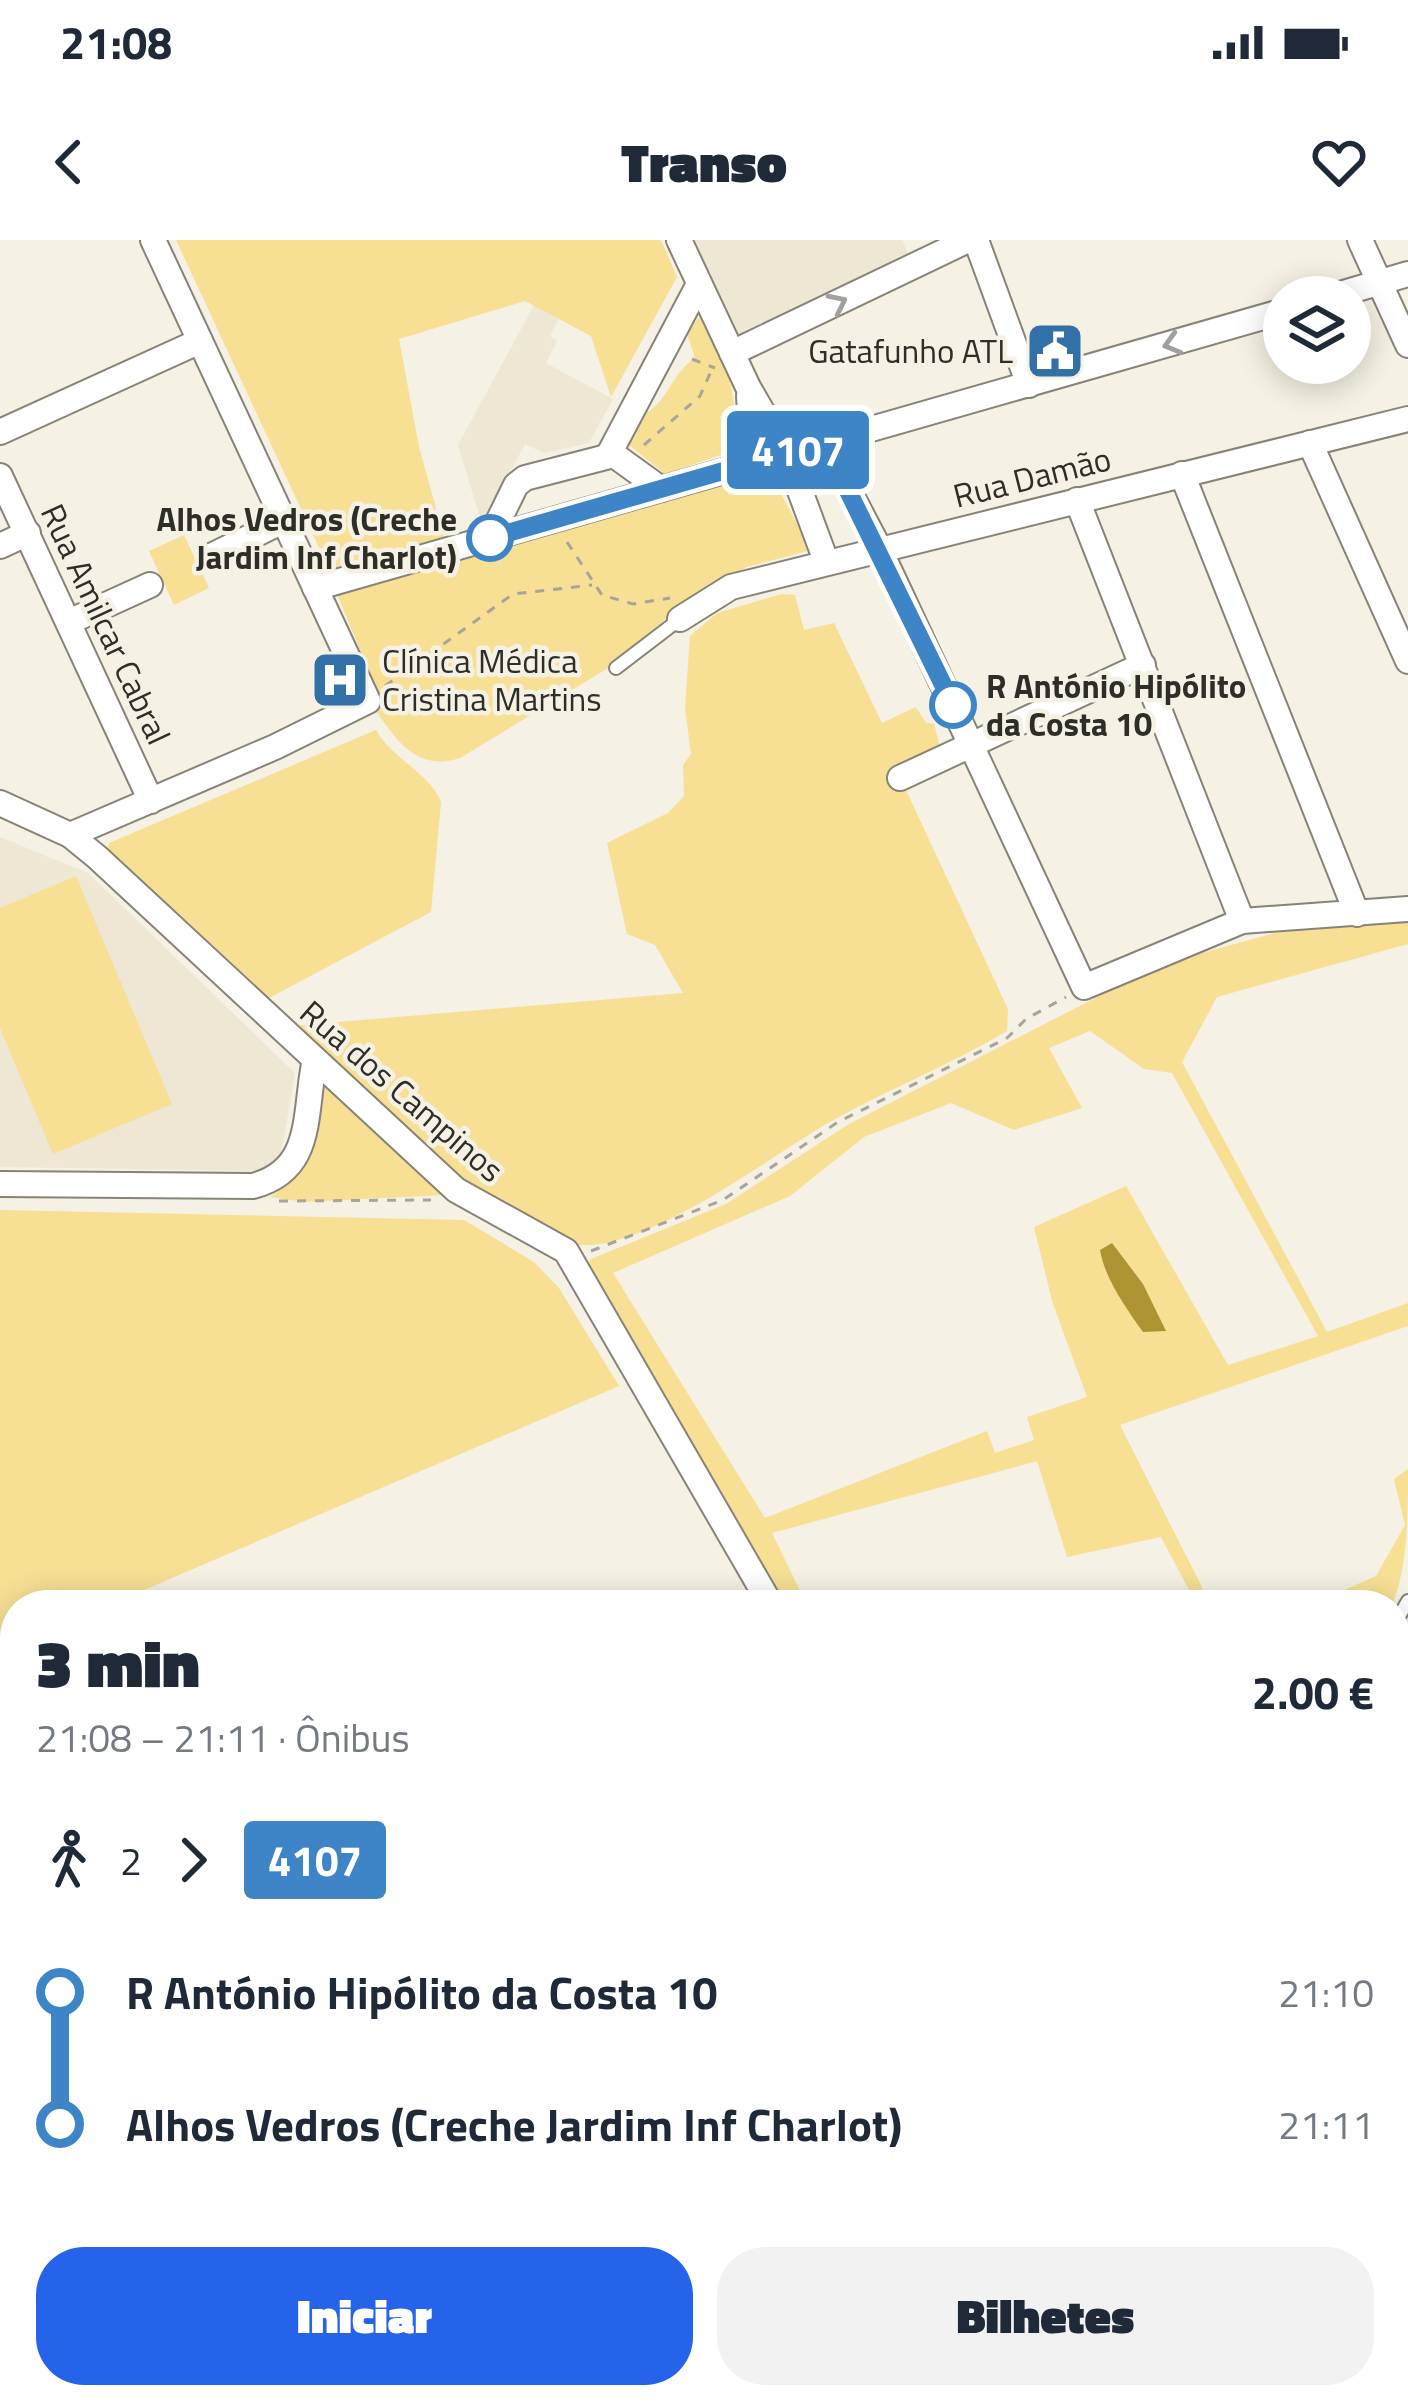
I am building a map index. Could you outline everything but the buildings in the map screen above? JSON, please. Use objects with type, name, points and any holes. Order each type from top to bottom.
[{"type":"street","points":[[70,835],[368,700],[153,240]]},
{"type":"street","points":[[679,240],[699,284],[724,363],[748,387],[786,453],[826,561]]},
{"type":"street","points":[[724,363],[972,240],[1029,385]]},
{"type":"street","points":[[1360,240],[1408,345]]},
{"type":"street","points":[[1371,285],[1408,274]]},
{"type":"street","points":[[608,456],[699,284]]},
{"type":"street","points":[[315,588],[1263,316]]},
{"type":"street","points":[[0,432],[200,341]]},
{"type":"street","points":[[748,387],[753,462]]},
{"type":"street","name":"Rua Damão","points":[[676,608],[826,561],[1408,418]]},
{"type":"street","points":[[824,442],[880,548],[1084,987],[1242,921],[1408,909]]},
{"type":"street","points":[[1310,442],[1408,661]]},
{"type":"street","points":[[490,538],[519,481],[608,456],[619,457],[661,489]]},
{"type":"street","points":[[1182,474],[1357,914]]},
{"type":"street","name":"Rua Amilcar Cabral","points":[[0,476],[152,801]]},
{"type":"street","points":[[1077,500],[1242,921]]},
{"type":"street","points":[[213,555],[284,521]]},
{"type":"street","points":[[0,546],[28,533]]},
{"type":"street","points":[[71,621],[150,585]]},
{"type":"street","points":[[900,778],[1143,665]]},
{"type":"street","name":"Rua dos Campinos","points":[[0,802],[70,835],[314,1064],[469,1200],[566,1250],[763,1590]]},
{"type":"street","points":[[0,1184],[253,1186],[278,1180],[296,1163],[314,1064]]},
{"type":"lane","points":[[616,668],[676,608]]},
{"type":"path","points":[[638,452],[700,396],[724,363],[692,359]]},
{"type":"path","points":[[554,519],[602,596],[676,608]]},
{"type":"path","points":[[368,700],[410,663],[464,634],[513,594],[592,585]]},
{"type":"path","points":[[571,1259],[723,1200],[838,1122],[1007,1038],[1026,1019],[1084,987]]},
{"type":"path","points":[[266,1199],[304,1204],[469,1200]]},
{"type":"shaded area","points":[[176,240],[661,240],[677,277],[611,397],[591,336],[525,301],[399,339],[419,447],[444,537],[329,569]]},
{"type":"shaded area","points":[[694,240],[902,240],[910,257],[740,336]]},
{"type":"shaded area","points":[[534,305],[559,318],[550,336],[557,341],[546,363],[613,399],[589,443],[544,453],[525,444],[482,524],[458,445]]},
{"type":"shaded area","points":[[701,316],[728,368],[741,448],[665,474],[628,444],[625,432],[634,418],[661,400],[695,358],[686,331]]},
{"type":"shaded area","points":[[769,471],[811,550],[747,567],[710,586],[676,609],[623,659],[460,758],[431,761],[419,757],[390,731],[374,707],[377,691],[337,594]]},
{"type":"shaded area","points":[[184,535],[209,588],[174,605],[149,551]]},
{"type":"shaded area","points":[[782,594],[795,595],[804,630],[834,623],[882,723],[916,707],[926,723],[934,724],[941,751],[905,788],[1008,1009],[1007,1031],[835,1119],[670,1219],[601,1244],[572,1244],[462,1182],[290,1026],[683,993],[655,945],[627,934],[607,843],[668,813],[684,796],[683,765],[691,754],[685,708],[690,636],[717,613]]},
{"type":"shaded area","points":[[376,730],[428,782],[441,802],[431,912],[267,999],[108,849],[109,843]]},
{"type":"shaded area","points":[[0,837],[88,873],[295,1073],[280,1161],[266,1171],[0,1167]]},
{"type":"shaded area","points":[[76,876],[172,1104],[53,1154],[0,1028],[0,908]]},
{"type":"shaded area","points":[[1408,920],[1408,944],[1217,997],[1182,1062],[1327,1332],[1408,1303],[1408,1326],[1120,1425],[1203,1590],[1189,1590],[1161,1537],[1067,1557],[1037,1461],[772,1533],[800,1590],[771,1590],[588,1267],[591,1259],[726,1204],[849,1124],[1162,964],[1278,932]],"holes":[[[1090,1031],[1144,1069],[1172,1073],[1318,1336],[1228,1365],[1126,1186],[1034,1227],[1052,1301],[1087,1397],[1027,1417],[1034,1440],[995,1453],[987,1431],[765,1518],[613,1273],[790,1196],[864,1137],[951,1103],[1014,1130],[1082,1108],[1049,1048]]]},
{"type":"shaded area","points":[[320,1080],[444,1195],[305,1202],[270,1197],[284,1187],[301,1162]]},
{"type":"shaded area","points":[[0,1210],[464,1220],[534,1262],[559,1288],[619,1386],[144,1590],[0,1590]]},
{"type":"shaded area","points":[[1112,1243],[1143,1284],[1166,1331],[1143,1332],[1123,1303],[1100,1250]]},
{"type":"shaded area","points":[[1408,1469],[1404,1557],[1397,1590],[1345,1590],[1376,1576],[1405,1525],[1394,1479]]},
{"type":"bus line","name":"4107","points":[[490,538],[824,442],[953,705]]},
{"type":"place","name":"Gatafunho ATL","points":[[1055,351]]},
{"type":"place","name":"Alhos Vedros (Creche Jardim Inf Charlot)","points":[[490,538]]},
{"type":"place","name":"Clínica Médica Cristina Martins","points":[[340,680]]},
{"type":"place","name":"R António Hipólito da Costa 10","points":[[953,705]]}]
